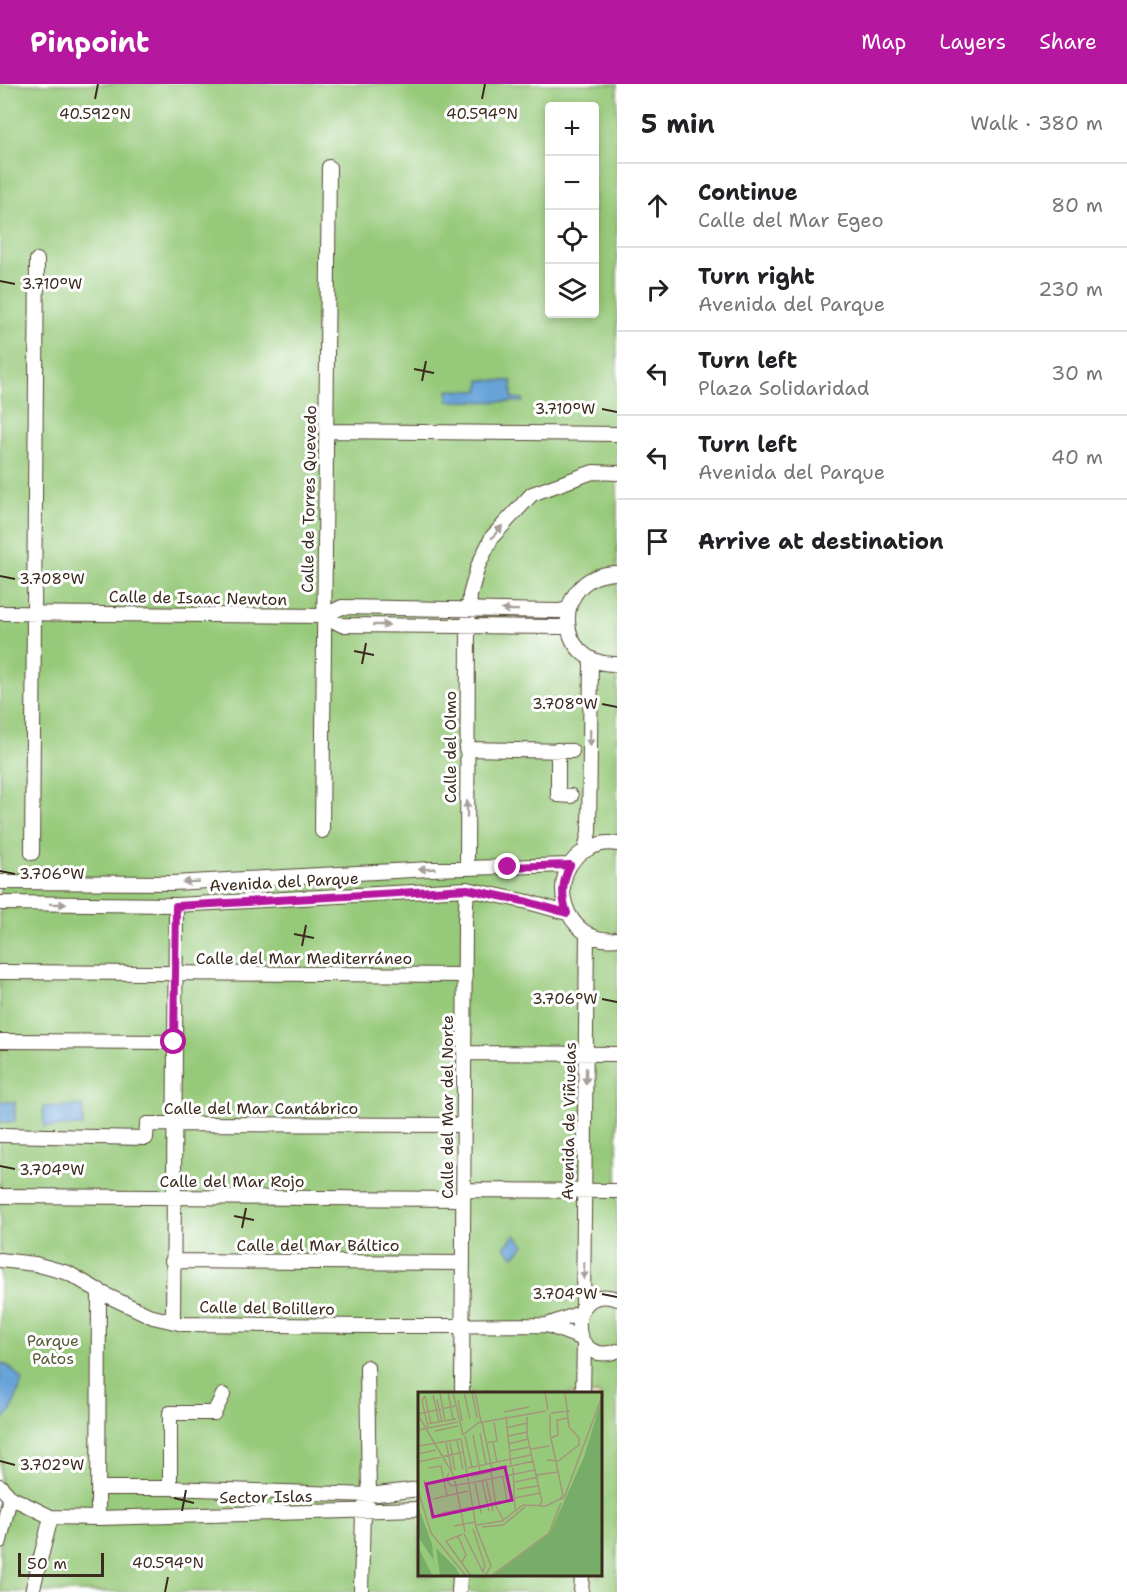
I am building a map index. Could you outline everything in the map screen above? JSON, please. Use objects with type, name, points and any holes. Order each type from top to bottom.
[{"type":"street","name":"Calle de Torres Quevedo","points":[[322,831],[329,167]]},
{"type":"street","points":[[32,853],[37,260]]},
{"type":"street","points":[[326,431],[617,434]]},
{"type":"street","name":"Calle del Olmo","points":[[467,868],[468,626],[470,595],[478,566],[492,537],[532,494],[593,472],[617,473]]},
{"type":"street","points":[[617,573],[606,573],[593,577],[581,585],[568,609],[568,627],[576,645],[591,659],[601,663],[617,664]]},
{"type":"street","name":"Calle de Isaac Newton","points":[[324,616],[342,607],[559,611],[568,609]]},
{"type":"street","name":"Calle de Isaac Newton","points":[[0,613],[324,616],[342,625],[568,627]]},
{"type":"street","points":[[585,850],[589,831],[591,659]]},
{"type":"street","points":[[466,748],[563,754]]},
{"type":"street","points":[[482,758],[563,754]]},
{"type":"street","points":[[563,754],[558,795],[571,796]]},
{"type":"street","points":[[617,844],[602,843],[585,850],[570,865],[564,876],[562,889],[567,913],[576,925],[587,934],[600,939],[617,939]]},
{"type":"street","name":"Avenida del Parque","points":[[0,882],[173,883],[570,865]]},
{"type":"street","name":"Avenida del Parque","points":[[0,903],[176,906],[467,889],[567,913]]},
{"type":"street","name":"Calle del Mar del Norte","points":[[463,1325],[467,889]]},
{"type":"street","points":[[173,1321],[176,906]]},
{"type":"street","name":"Avenida de Viñuelas","points":[[582,1340],[578,1321],[582,1311],[587,934]]},
{"type":"street","name":"Calle del Mar Mediterráneo","points":[[0,972],[465,975]]},
{"type":"street","points":[[0,1041],[174,1042]]},
{"type":"street","points":[[464,1053],[617,1054]]},
{"type":"street","name":"Calle del Mar Cantábrico","points":[[0,1136],[146,1138],[147,1124],[464,1125]]},
{"type":"street","name":"Calle del Mar Rojo","points":[[0,1196],[463,1195],[617,1191]]},
{"type":"street","name":"Calle del Bolillero","points":[[0,1260],[34,1264],[68,1273],[153,1317],[195,1324],[547,1325]]},
{"type":"street","name":"Calle del Mar Báltico","points":[[172,1261],[463,1263]]},
{"type":"street","points":[[98,1518],[99,1290]]},
{"type":"street","points":[[547,1325],[582,1311],[590,1301],[598,1298],[609,1296],[617,1299]]},
{"type":"street","points":[[462,1392],[463,1325]]},
{"type":"street","points":[[547,1325],[582,1340],[598,1353],[617,1352]]},
{"type":"street","points":[[582,1340],[583,1392]]},
{"type":"street","points":[[361,1592],[363,1511],[369,1496],[367,1367]]},
{"type":"street","points":[[170,1488],[170,1413],[214,1413],[223,1395]]},
{"type":"street","name":"Sector Islas","points":[[0,1486],[10,1497],[51,1517],[98,1518],[418,1509]]},
{"type":"street","name":"Sector Islas","points":[[98,1488],[170,1488],[369,1496],[418,1489]]},
{"type":"street","points":[[0,1541],[10,1497]]},
{"type":"street","points":[[32,1592],[51,1517]]},
{"type":"street","points":[[459,1592],[460,1577]]},
{"type":"street","points":[[581,1592],[582,1577]]},
{"type":"green space","name":"Parque Patos","points":[[0,84],[617,84],[617,1592],[0,1592]]},
{"type":"water","points":[[480,380],[512,381],[512,398],[523,399],[523,402],[448,401],[448,390],[479,391]]},
{"type":"water","points":[[0,1102],[15,1102],[15,1122],[0,1122]]},
{"type":"water","points":[[83,1106],[83,1126],[44,1127],[43,1107]]},
{"type":"water","points":[[515,1235],[525,1245],[514,1256],[504,1247]]},
{"type":"water","points":[[0,1363],[8,1366],[23,1380],[10,1413],[3,1420],[0,1419]]},
{"type":"route","points":[[174,1042],[176,906],[467,889],[567,913],[562,889],[564,876],[570,865],[508,867]]}]
